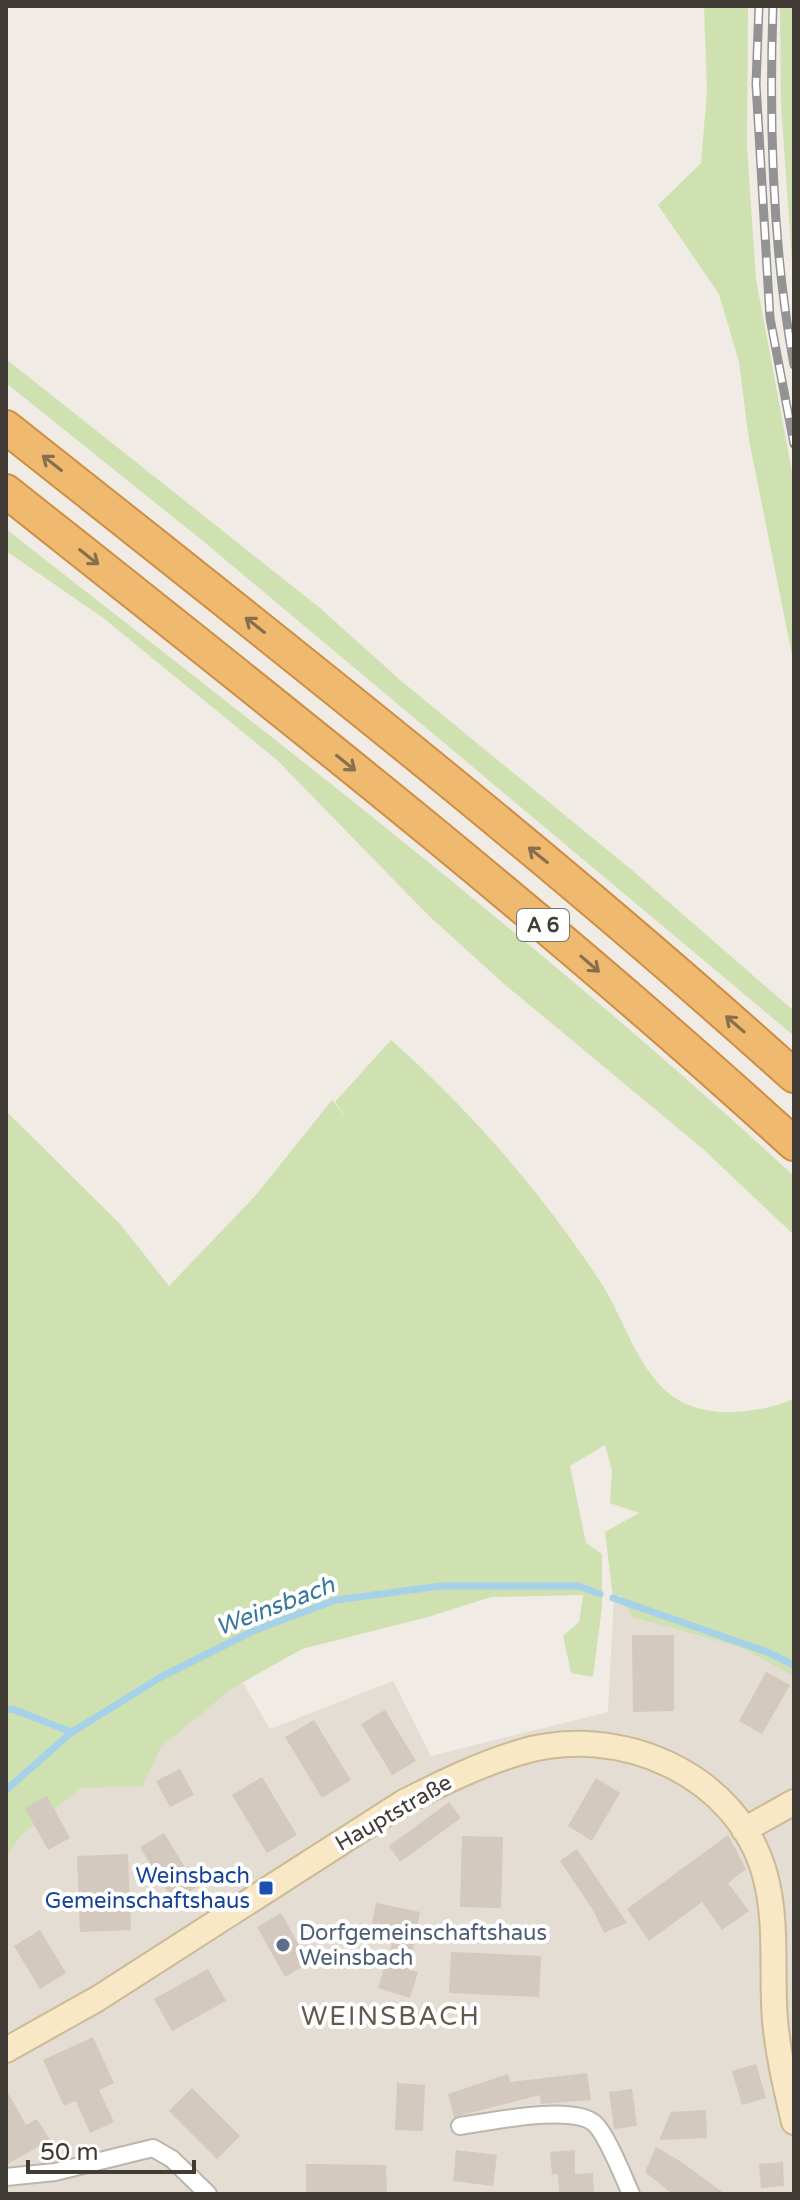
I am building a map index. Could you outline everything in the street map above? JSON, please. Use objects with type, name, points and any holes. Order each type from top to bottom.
[{"type":"highway","name":"A 6","points":[[6,427],[329,683],[617,921],[794,1076]]},
{"type":"highway","name":"A 6","points":[[6,491],[286,714],[583,958],[794,1144]]},
{"type":"street","name":"Hauptstraße","points":[[6,2050],[97,1999],[404,1802],[455,1776],[522,1751],[567,1743],[609,1746],[648,1754],[685,1771],[717,1795],[744,1830],[765,1873],[775,1926],[775,2018],[782,2073],[794,2122]]},
{"type":"street","points":[[744,1830],[794,1802]]},
{"type":"street","points":[[460,2126],[506,2119],[577,2115],[595,2124],[631,2194]]},
{"type":"street","points":[[6,2177],[55,2172],[153,2148],[172,2159],[208,2194]]},
{"type":"shaded area","points":[[614,1596],[794,1658],[794,2194],[6,2194],[6,1705],[220,1643],[270,1729],[393,1681],[431,1756],[608,1712]]},
{"type":"green space","points":[[704,6],[748,6],[747,147],[756,279],[794,483],[794,665],[749,440],[739,362],[719,294],[658,205],[701,163],[707,91]]},
{"type":"green space","points":[[780,6],[794,6],[794,290],[781,105]]},
{"type":"green space","points":[[6,359],[320,608],[400,680],[633,871],[794,1011],[794,1036],[203,541],[6,383]]},
{"type":"green space","points":[[6,529],[407,845],[699,1090],[794,1176],[794,1235],[703,1149],[503,983],[428,915],[277,760],[102,617],[6,551]]},
{"type":"green space","points":[[391,1040],[477,1124],[530,1185],[601,1283],[649,1372],[672,1396],[700,1409],[732,1412],[764,1408],[794,1399],[794,1676],[740,1647],[632,1617],[620,1595],[613,1598],[605,1532],[639,1513],[610,1503],[612,1471],[605,1445],[570,1466],[586,1543],[602,1554],[602,1607],[593,1677],[571,1673],[563,1636],[579,1622],[583,1595],[491,1597],[428,1617],[302,1649],[231,1689],[161,1747],[142,1786],[81,1788],[21,1835],[6,1856],[6,1111],[120,1224],[169,1286],[256,1195],[332,1100],[348,1120],[335,1102]]},
{"type":"building","points":[[632,1635],[674,1635],[674,1711],[633,1712]]},
{"type":"building","points":[[766,1672],[790,1685],[762,1734],[739,1721]]},
{"type":"building","points":[[385,1710],[416,1761],[392,1775],[361,1724]]},
{"type":"building","points":[[314,1720],[351,1780],[322,1798],[285,1737]]},
{"type":"building","points":[[180,1769],[194,1795],[170,1807],[156,1781]]},
{"type":"building","points":[[262,1777],[297,1835],[267,1853],[232,1795]]},
{"type":"building","points":[[596,1778],[620,1793],[592,1841],[568,1826]]},
{"type":"building","points":[[47,1796],[70,1838],[48,1850],[25,1808]]},
{"type":"building","points":[[449,1802],[461,1818],[400,1862],[389,1846]]},
{"type":"building","points":[[164,1833],[197,1887],[173,1901],[140,1847]]},
{"type":"building","points":[[728,1835],[746,1869],[728,1883],[749,1911],[722,1930],[702,1902],[649,1941],[627,1909]]},
{"type":"building","points":[[462,1836],[503,1837],[501,1908],[460,1907]]},
{"type":"building","points":[[577,1849],[627,1923],[604,1933],[593,1910],[560,1861]]},
{"type":"building","points":[[128,1854],[131,1930],[80,1932],[77,1856]]},
{"type":"building","points":[[376,1903],[420,1912],[409,1970],[418,1972],[410,1998],[378,1988],[392,1944],[369,1940]]},
{"type":"building","name":"Dorfgemeinschaftshaus Weinsbach","points":[[281,1913],[309,1963],[285,1977],[257,1927]]},
{"type":"building","points":[[40,1930],[66,1973],[40,1989],[14,1946]]},
{"type":"building","points":[[451,1952],[541,1956],[539,1997],[449,1993]]},
{"type":"building","points":[[208,1969],[226,2001],[172,2031],[154,1999]]},
{"type":"building","points":[[93,2037],[114,2083],[99,2090],[114,2122],[90,2133],[76,2101],[64,2106],[43,2060]]},
{"type":"building","points":[[756,2064],[766,2098],[742,2105],[732,2071]]},
{"type":"building","points":[[587,2073],[591,2100],[541,2104],[540,2095],[454,2117],[448,2094],[508,2074],[510,2082]]},
{"type":"building","points":[[397,2083],[425,2085],[423,2131],[395,2130]]},
{"type":"building","points":[[192,2088],[240,2136],[217,2159],[169,2111]]},
{"type":"building","points":[[6,2089],[26,2125],[37,2119],[50,2140],[6,2165]]},
{"type":"building","points":[[632,2089],[637,2126],[614,2129],[609,2092]]},
{"type":"building","points":[[706,2110],[707,2138],[659,2140],[671,2112]]},
{"type":"building","points":[[656,2147],[725,2194],[672,2194],[645,2172]]},
{"type":"building","points":[[456,2150],[497,2155],[493,2186],[453,2181]]},
{"type":"building","points":[[575,2150],[575,2174],[593,2173],[594,2194],[559,2194],[558,2174],[552,2175],[550,2152]]},
{"type":"building","points":[[783,2162],[784,2186],[761,2188],[759,2164]]},
{"type":"building","points":[[306,2164],[386,2165],[387,2194],[306,2194]]},
{"type":"waterway","name":"Weinsbach","points":[[6,1790],[72,1732],[161,1677],[253,1631],[336,1600],[441,1586],[578,1586],[600,1594]]},
{"type":"waterway","name":"Weinsbach","points":[[613,1598],[767,1652],[794,1665]]},
{"type":"waterway","points":[[6,1710],[12,1709],[72,1732]]},
{"type":"railway","points":[[759,6],[756,84],[770,318],[794,444]]},
{"type":"railway","points":[[773,6],[774,186],[781,277],[794,365]]},
{"type":"place","name":"Weinsbach Gemeinschaftshaus","points":[[266,1888]]},
{"type":"place","name":"Dorfgemeinschaftshaus Weinsbach","points":[[283,1945]]},
{"type":"district","name":"WEINSBACH","points":[[391,2016]]}]
